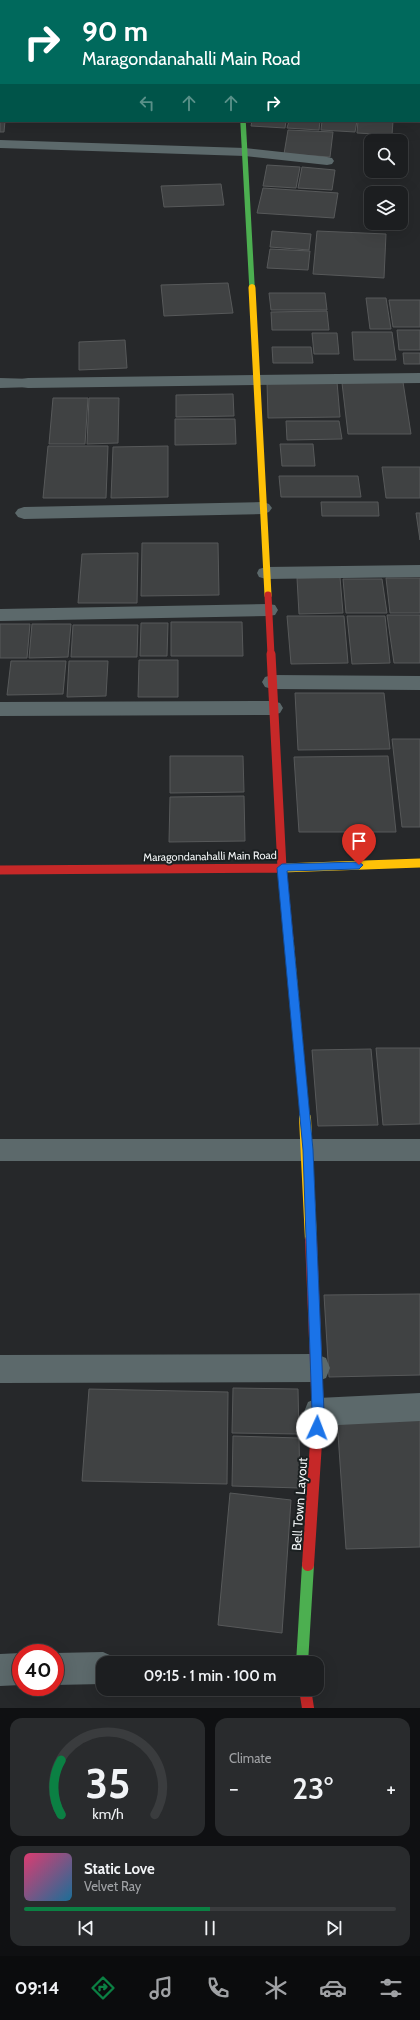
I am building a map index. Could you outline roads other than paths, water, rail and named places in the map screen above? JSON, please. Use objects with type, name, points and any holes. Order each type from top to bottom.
[{"type":"street","name":"Bell Town Layout","points":[[243,122],[282,868],[308,1150],[318,1412],[302,1656]]},
{"type":"street","points":[[0,144],[245,152],[327,161]]},
{"type":"street","points":[[0,383],[420,378]]},
{"type":"street","points":[[24,513],[263,508]]},
{"type":"street","points":[[266,573],[420,571]]},
{"type":"street","points":[[0,616],[268,610]]},
{"type":"street","points":[[272,682],[420,683]]},
{"type":"street","points":[[0,709],[273,708]]},
{"type":"street","name":"Maragondanahalli Main Road","points":[[0,870],[282,868],[420,863]]},
{"type":"street","points":[[0,1150],[420,1150]]},
{"type":"street","points":[[0,1369],[316,1368]]},
{"type":"street","points":[[318,1412],[420,1407]]},
{"type":"street","points":[[64,1669],[96,1668]]},
{"type":"street","points":[[0,1670],[12,1669]]},
{"type":"street","points":[[306,1696],[308,1708]]}]
